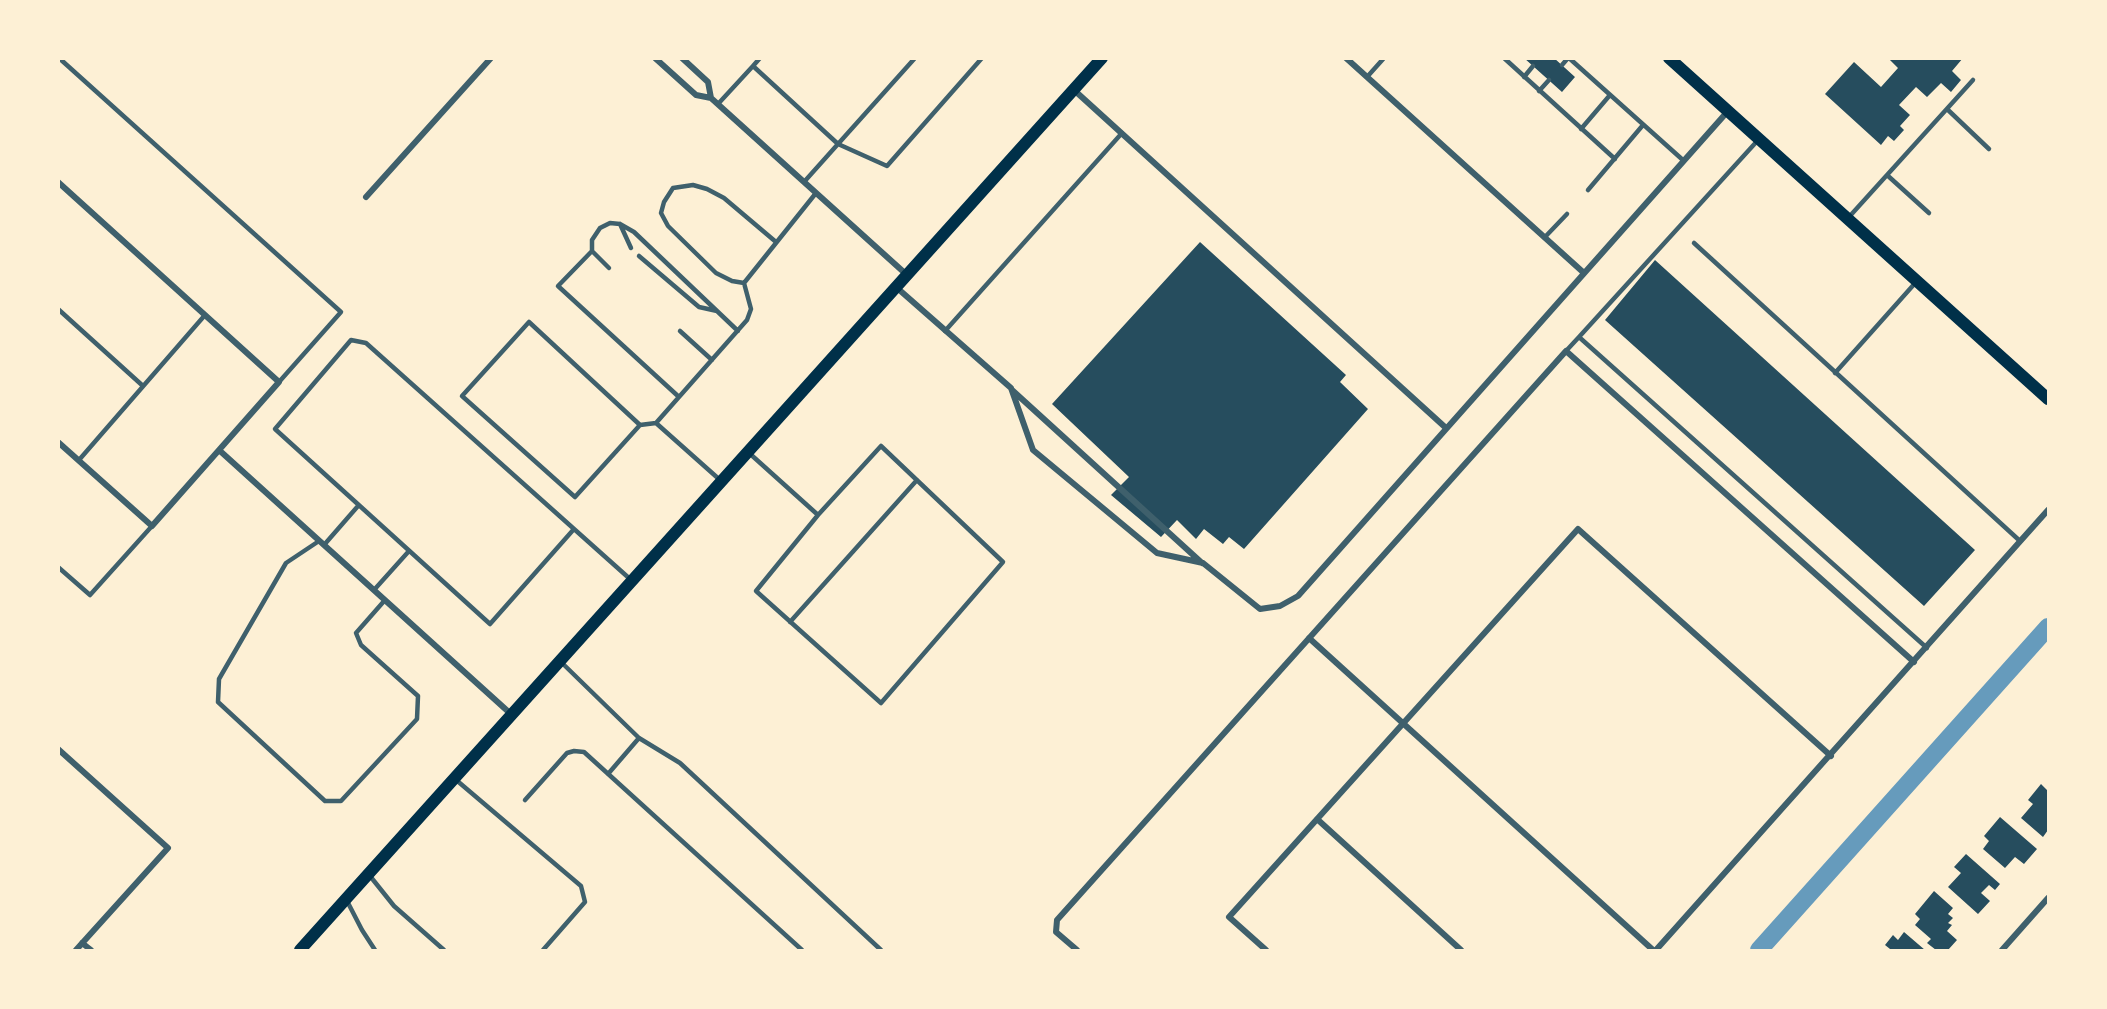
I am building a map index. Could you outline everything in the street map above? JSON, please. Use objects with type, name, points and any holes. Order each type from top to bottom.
[{"type":"main road","points":[[300,951],[1102,58]]},
{"type":"main road","points":[[1669,58],[2049,399]]},
{"type":"street","points":[[366,197],[491,58]]},
{"type":"street","points":[[655,58],[696,95],[711,98],[718,104],[908,275]]},
{"type":"street","points":[[682,58],[708,82],[711,98]]},
{"type":"street","points":[[1346,58],[1584,273]]},
{"type":"street","points":[[1074,90],[1446,428]]},
{"type":"street","points":[[896,287],[1203,563],[1260,609],[1280,606],[1298,596],[1728,111]]},
{"type":"street","points":[[58,183],[279,382],[152,526],[58,442]]},
{"type":"street","points":[[1077,951],[1056,932],[1057,920],[1566,351],[1914,662]]},
{"type":"street","points":[[1011,388],[1033,450],[1157,553],[1203,563]]},
{"type":"street","points":[[219,450],[512,715]]},
{"type":"street","points":[[1309,638],[1654,951],[2049,510]]},
{"type":"street","points":[[1266,951],[1229,917],[1578,529],[1831,756]]},
{"type":"street","points":[[58,749],[168,848],[76,951]]},
{"type":"street","points":[[1317,819],[1461,951]]},
{"type":"street","points":[[2002,951],[2049,898]]},
{"type":"street","points":[[82,943],[91,951]]},
{"type":"lane","points":[[59,58],[341,312],[279,382]]},
{"type":"lane","points":[[718,104],[760,58]]},
{"type":"lane","points":[[804,182],[915,58]]},
{"type":"lane","points":[[753,66],[838,144],[887,166],[982,58]]},
{"type":"lane","points":[[1367,77],[1384,58]]},
{"type":"lane","points":[[1562,65],[1569,58],[1684,161]]},
{"type":"lane","points":[[1508,60],[1615,159]]},
{"type":"lane","points":[[1524,77],[1533,66]]},
{"type":"lane","points":[[1539,91],[1549,80]]},
{"type":"lane","points":[[1848,219],[1973,80]]},
{"type":"lane","points":[[1581,129],[1610,95]]},
{"type":"lane","points":[[1947,109],[1989,148]]},
{"type":"lane","points":[[1588,190],[1643,125]]},
{"type":"lane","points":[[945,331],[1122,133]]},
{"type":"lane","points":[[1566,351],[1759,139]]},
{"type":"lane","points":[[1887,175],[1929,213]]},
{"type":"lane","points":[[744,283],[732,281],[716,273],[668,226],[661,213],[664,202],[673,188],[693,185],[707,189],[724,198],[776,242]]},
{"type":"lane","points":[[744,283],[816,193]]},
{"type":"lane","points":[[1545,237],[1567,214]]},
{"type":"lane","points":[[679,397],[558,286],[592,251],[592,240],[600,228],[610,223],[620,224],[634,232],[738,331]]},
{"type":"lane","points":[[620,224],[631,248]]},
{"type":"lane","points":[[1694,243],[2020,541]]},
{"type":"lane","points":[[592,251],[609,268]]},
{"type":"lane","points":[[639,256],[699,307],[717,311]]},
{"type":"lane","points":[[1835,373],[1917,281]]},
{"type":"lane","points":[[640,425],[529,322],[462,396],[575,497],[640,425],[656,423],[747,320],[751,309],[744,283]]},
{"type":"lane","points":[[58,309],[143,386]]},
{"type":"lane","points":[[79,460],[205,315]]},
{"type":"lane","points":[[680,331],[712,360]]},
{"type":"lane","points":[[1579,337],[1927,648]]},
{"type":"lane","points":[[574,529],[490,624],[274,429],[351,340],[366,343],[574,529],[632,581]]},
{"type":"lane","points":[[656,423],[722,482]]},
{"type":"lane","points":[[881,446],[917,480],[1003,562],[881,703],[756,591],[818,515],[881,446]]},
{"type":"lane","points":[[748,452],[818,515]]},
{"type":"lane","points":[[790,622],[917,480]]},
{"type":"lane","points":[[358,506],[322,543],[286,563],[219,679],[218,702],[325,801],[341,801],[417,719],[418,696],[361,645],[356,633],[385,600]]},
{"type":"lane","points":[[58,567],[90,595],[152,526]]},
{"type":"lane","points":[[374,590],[409,551]]},
{"type":"lane","points":[[560,661],[639,738],[680,763],[881,951]]},
{"type":"lane","points":[[608,774],[639,738]]},
{"type":"lane","points":[[525,800],[567,753],[584,752],[802,951]]},
{"type":"lane","points":[[455,778],[581,886],[585,902],[543,951]]},
{"type":"lane","points":[[369,874],[394,906],[444,951]]},
{"type":"lane","points":[[346,899],[375,951]]},
{"type":"building","points":[[1524,58],[1554,58],[1575,77],[1562,92]]},
{"type":"building","points":[[1888,58],[1963,58],[1952,71],[1961,80],[1951,92],[1941,83],[1927,97],[1916,87],[1899,105],[1910,115],[1900,126],[1904,130],[1894,141],[1888,136],[1881,145],[1825,94],[1854,62],[1881,87],[1898,68]]},
{"type":"building","points":[[1200,242],[1346,375],[1340,382],[1368,409],[1244,549],[1229,537],[1223,544],[1204,529],[1196,539],[1177,520],[1161,537],[1111,495],[1129,477],[1052,404]]},
{"type":"building","points":[[1655,260],[1975,550],[1924,606],[1605,320]]},
{"type":"building","points":[[2041,784],[2048,791],[2048,830],[2043,837],[2021,818],[2033,804],[2028,800]]},
{"type":"building","points":[[2000,817],[2037,849],[2024,864],[2015,857],[2005,868],[1983,849],[1989,841],[1984,836]]},
{"type":"building","points":[[1966,854],[2000,884],[1995,890],[1989,885],[1981,893],[1990,901],[1978,914],[1948,887],[1961,873],[1954,867]]},
{"type":"building","points":[[1934,891],[1953,908],[1948,914],[1953,918],[1948,923],[1952,925],[1947,931],[1957,940],[1948,950],[1936,950],[1927,943],[1931,939],[1915,925],[1920,919],[1915,914]]},
{"type":"building","points":[[1904,932],[1925,950],[1888,950],[1890,949],[1885,945],[1893,935],[1898,940]]},
{"type":"waterway","points":[[1759,950],[2048,627]]}]
